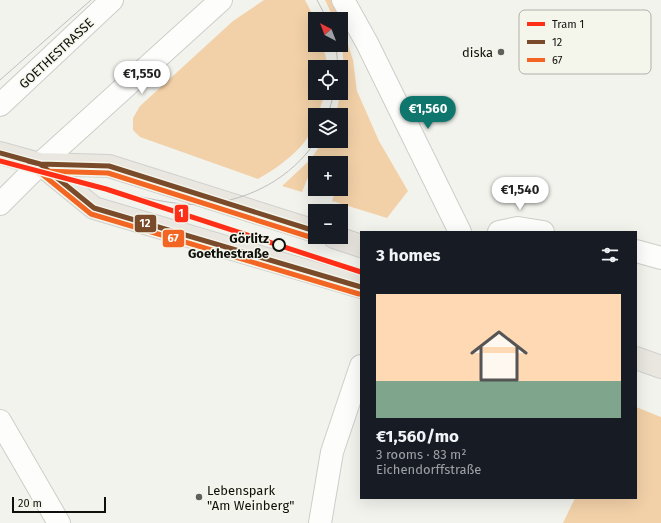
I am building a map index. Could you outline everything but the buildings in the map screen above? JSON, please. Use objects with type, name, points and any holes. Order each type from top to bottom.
[{"type":"main road","points":[[0,154],[40,164],[109,166],[308,229]]},
{"type":"main road","points":[[40,164],[94,208],[360,287]]},
{"type":"main road","points":[[348,242],[360,246]]},
{"type":"main road","points":[[637,358],[661,367]]},
{"type":"street","name":"GOETHESTRASSE","points":[[0,105],[112,0]]},
{"type":"street","points":[[0,204],[40,164],[221,0]]},
{"type":"street","points":[[343,0],[376,61],[460,231]]},
{"type":"street","points":[[504,231],[518,228],[537,231]]},
{"type":"street","points":[[637,251],[661,258]]},
{"type":"street","points":[[320,523],[332,452],[360,369]]},
{"type":"street","points":[[0,421],[59,523]]},
{"type":"shaded area","points":[[264,0],[305,0],[311,12],[308,12],[308,52],[325,52],[326,60],[308,60],[308,100],[323,100],[320,108],[308,108],[308,136],[303,144],[285,161],[258,179],[140,137],[133,130],[133,118],[140,106],[233,21]]},
{"type":"shaded area","points":[[325,0],[332,0],[337,12],[331,12]]},
{"type":"shaded area","points":[[348,45],[353,60],[357,91],[379,141],[408,191],[387,218],[348,206],[348,204],[332,201],[334,196],[348,196],[348,156],[313,156],[318,148],[348,148],[348,108],[337,108],[339,100],[348,100],[348,60],[343,60],[343,52],[348,52]]},
{"type":"shaded area","points":[[308,162],[308,177],[302,192],[282,186]]},
{"type":"shaded area","points":[[637,407],[661,417],[661,523],[563,523],[575,499],[637,499]]},
{"type":"tram line","points":[[0,80],[91,0]]},
{"type":"tram line","points":[[317,0],[323,12]]},
{"type":"tram line","points":[[337,52],[337,60]]},
{"type":"tram line","points":[[330,108],[332,100]]},
{"type":"tram line","points":[[106,189],[182,204],[222,202],[238,198],[268,185],[294,166],[311,148]]},
{"type":"tram line","name":"1","points":[[0,161],[106,189],[360,272]]},
{"type":"transit line","name":"12","points":[[0,153],[40,164],[94,208],[360,287]]},
{"type":"transit line","name":"67","points":[[0,160],[37,170],[91,214],[359,294]]},
{"type":"transit line","name":"12","points":[[28,161],[40,164],[109,166],[308,229]]},
{"type":"transit line","name":"67","points":[[26,168],[40,171],[108,173],[308,236]]},
{"type":"place","name":"diska","points":[[501,52]]},
{"type":"place","name":"Görlitz Goethestraße","points":[[279,245]]},
{"type":"place","name":"Lebenspark \"Am Weinberg\"","points":[[199,497]]}]
